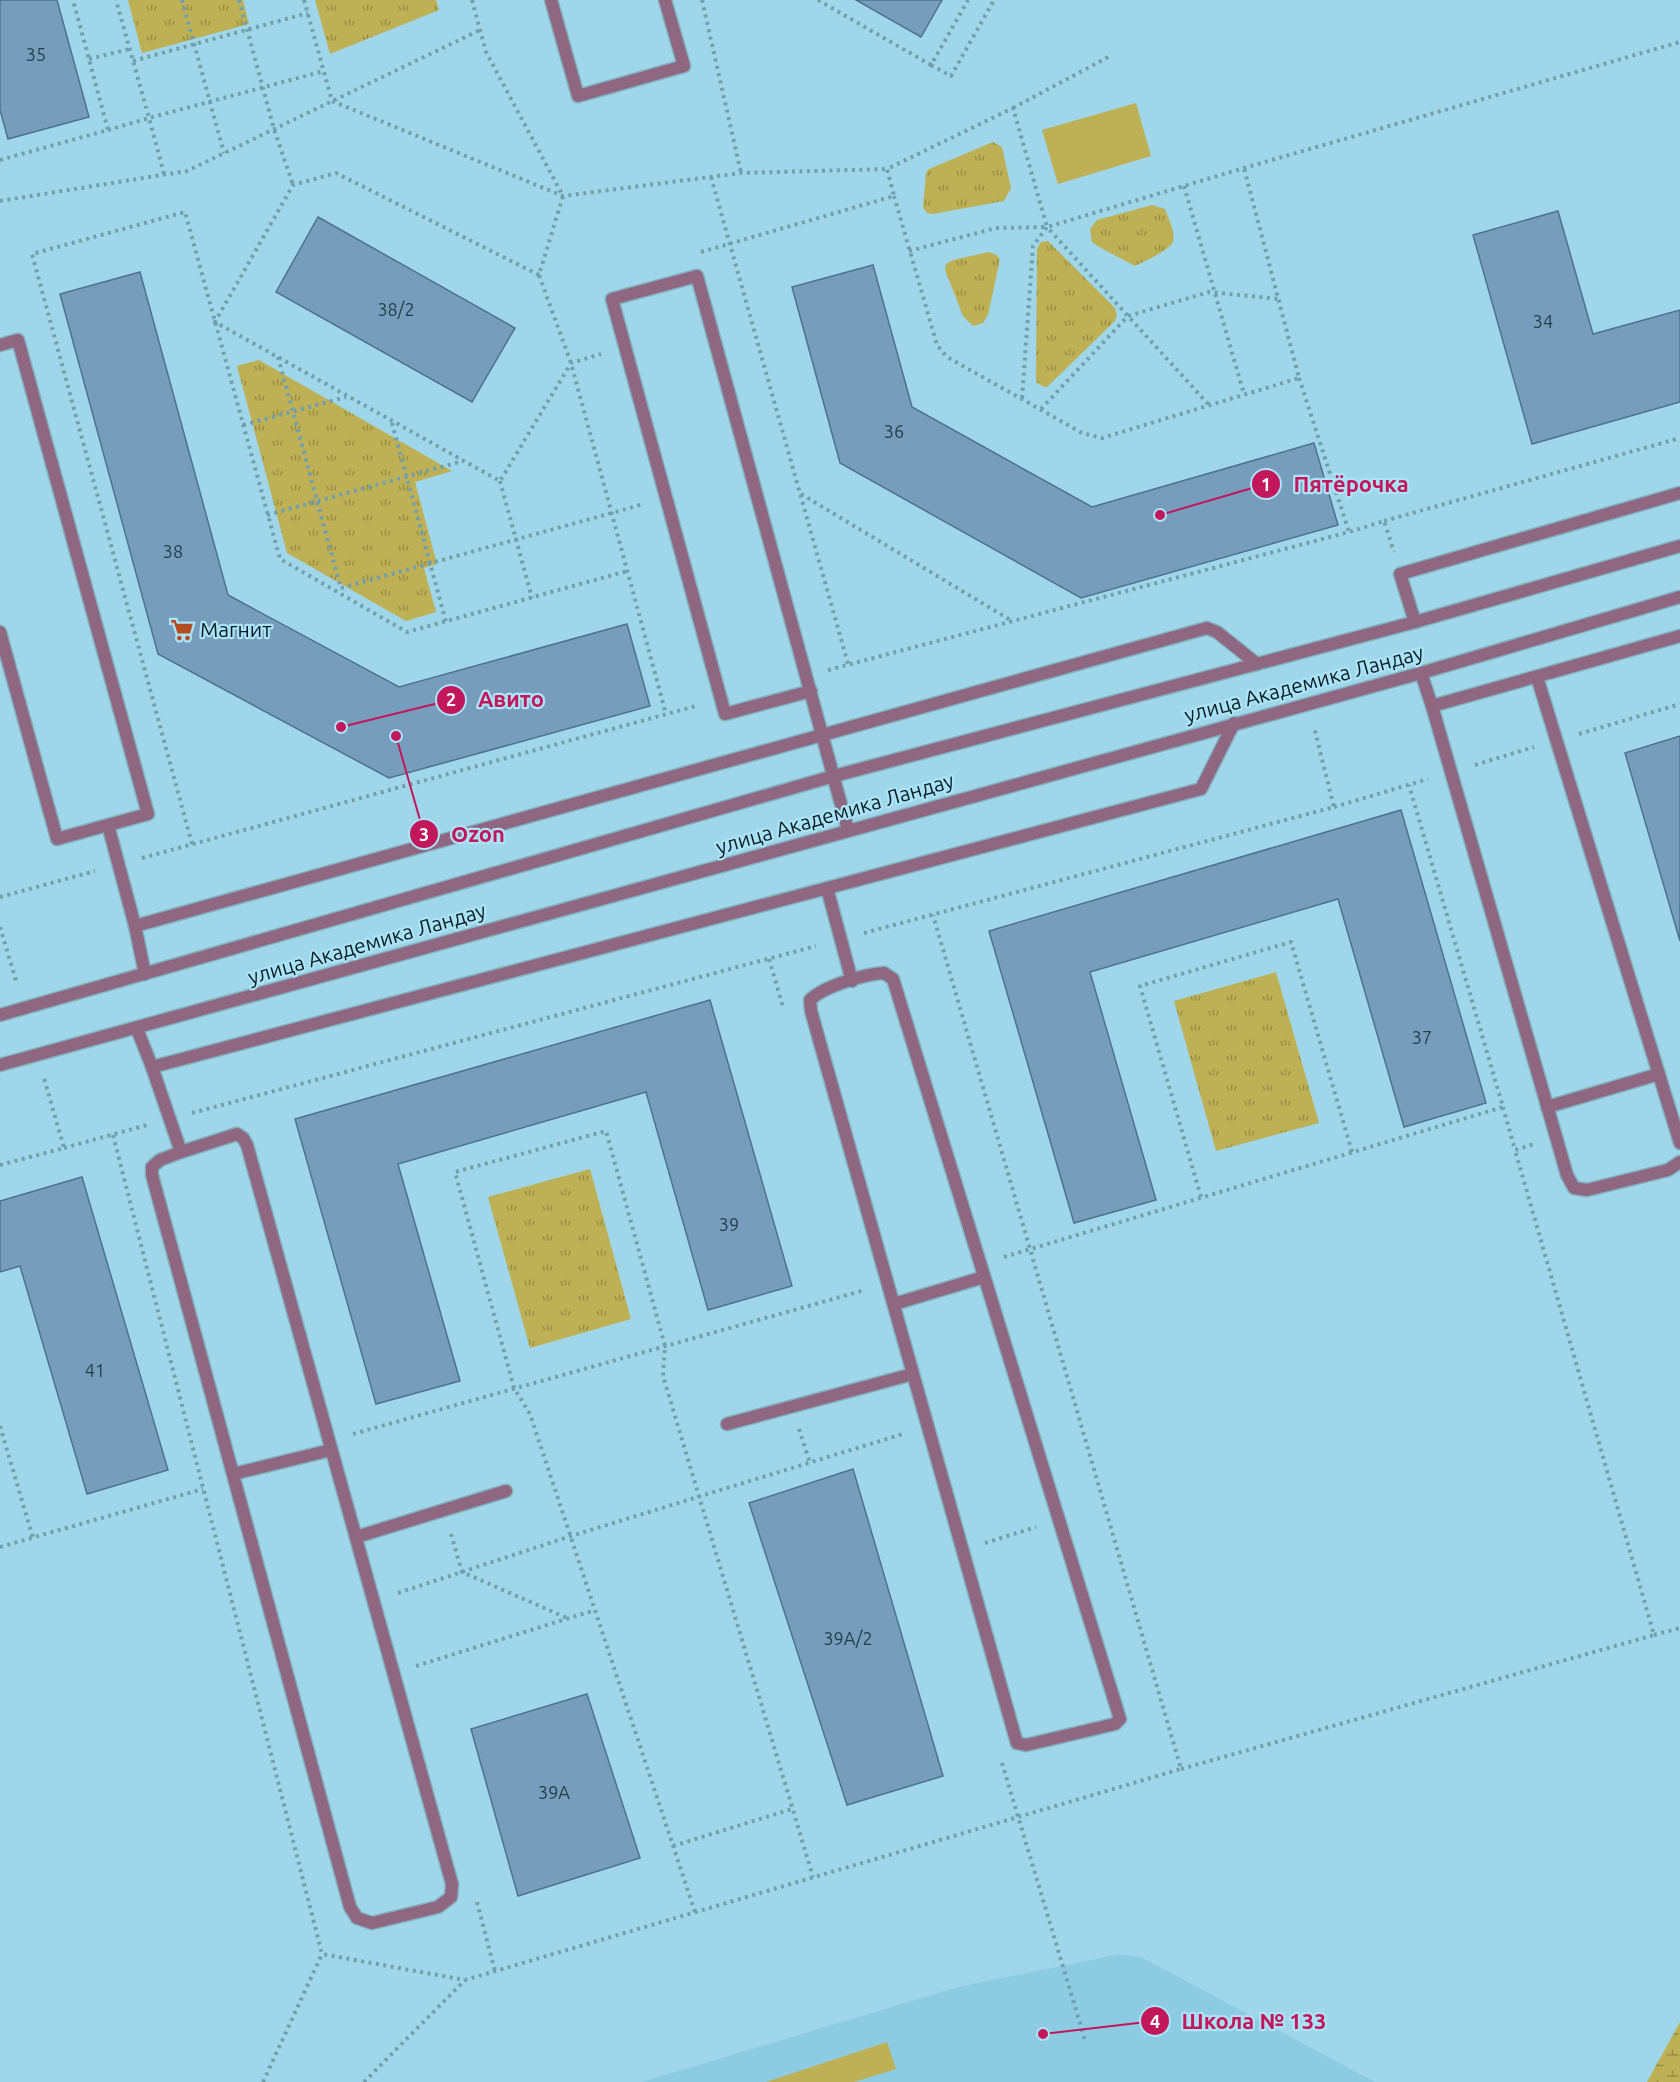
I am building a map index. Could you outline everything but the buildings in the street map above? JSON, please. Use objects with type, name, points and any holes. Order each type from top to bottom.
[{"type":"street","points":[[551,0],[579,96],[684,66],[666,0]]},
{"type":"street","points":[[811,691],[725,714],[612,299],[697,276],[807,676],[811,691],[822,734],[848,830]]},
{"type":"street","points":[[0,345],[18,340],[148,814],[57,840],[0,632]]},
{"type":"street","points":[[1400,574],[1680,493]]},
{"type":"street","name":"улица Академика Ландау","points":[[0,1015],[834,776],[1415,622],[1680,546]]},
{"type":"street","name":"улица Академика Ландау","points":[[1400,574],[1415,622]]},
{"type":"street","name":"улица Академика Ландау","points":[[0,1065],[1421,673],[1680,597]]},
{"type":"street","points":[[135,926],[1207,628],[1216,632],[1257,664]]},
{"type":"street","points":[[1432,706],[1680,636]]},
{"type":"street","points":[[1421,673],[1567,1175],[1574,1188],[1587,1190],[1668,1170],[1680,1162]]},
{"type":"street","points":[[1537,677],[1680,1143]]},
{"type":"street","points":[[152,1067],[1201,789],[1234,723]]},
{"type":"street","points":[[108,825],[146,974]]},
{"type":"street","points":[[827,888],[852,981]]},
{"type":"street","points":[[885,973],[893,979],[980,1264],[1120,1719],[1115,1724],[1026,1745],[1017,1743],[812,1011],[810,1000],[818,993],[874,974],[885,973]]},
{"type":"street","points":[[137,1029],[181,1152]]},
{"type":"street","points":[[1547,1107],[1659,1074]]},
{"type":"street","points":[[237,1134],[243,1137],[247,1144],[330,1446],[452,1884],[451,1897],[438,1908],[372,1923],[357,1918],[350,1906],[152,1175],[152,1167],[160,1160],[237,1134]]},
{"type":"street","points":[[894,1304],[984,1277]]},
{"type":"street","points":[[727,1424],[913,1374]]},
{"type":"street","points":[[233,1474],[330,1446]]},
{"type":"street","points":[[356,1537],[506,1491]]},
{"type":"path","points":[[73,0],[108,130]]},
{"type":"path","points":[[116,0],[164,174]]},
{"type":"path","points":[[182,0],[224,153]]},
{"type":"path","points":[[239,0],[274,129],[293,184]]},
{"type":"path","points":[[304,0],[332,101]]},
{"type":"path","points":[[472,0],[486,52],[563,196],[539,275],[571,363],[666,714]]},
{"type":"path","points":[[702,0],[741,173]]},
{"type":"path","points":[[818,0],[951,76],[994,0]]},
{"type":"path","points":[[931,64],[968,0]]},
{"type":"path","points":[[133,61],[308,13]]},
{"type":"path","points":[[0,201],[187,171],[480,30]]},
{"type":"path","points":[[909,251],[996,228],[1047,227],[1680,42]]},
{"type":"path","points":[[89,59],[130,49]]},
{"type":"path","points":[[332,101],[563,196],[741,173],[887,169],[1013,108],[1112,55]]},
{"type":"path","points":[[0,160],[324,70]]},
{"type":"path","points":[[1013,108],[1047,227],[1209,405]]},
{"type":"path","points":[[1244,168],[1299,378],[1349,532]]},
{"type":"path","points":[[887,169],[937,345],[947,357],[1082,433],[1102,438],[1299,378]]},
{"type":"path","points":[[214,322],[293,184],[336,173],[539,275]]},
{"type":"path","points":[[711,177],[848,664]]},
{"type":"path","points":[[1184,186],[1244,394]]},
{"type":"path","points":[[697,276],[690,255],[894,196]]},
{"type":"path","points":[[192,844],[32,254],[185,212],[280,559],[407,632],[627,572]]},
{"type":"path","points":[[1022,398],[1033,246],[1047,227]]},
{"type":"path","points":[[1041,409],[1128,316],[1209,292],[1279,299]]},
{"type":"path","points":[[214,322],[500,481],[532,598]]},
{"type":"path","points":[[500,481],[571,363],[625,348]]},
{"type":"path","points":[[278,357],[343,596]]},
{"type":"path","points":[[243,425],[346,397]]},
{"type":"path","points":[[391,422],[446,622]]},
{"type":"path","points":[[807,676],[1349,532],[1680,438]]},
{"type":"path","points":[[267,515],[463,461]]},
{"type":"path","points":[[800,494],[1012,621]]},
{"type":"path","points":[[341,588],[666,498]]},
{"type":"path","points":[[1384,521],[1400,574]]},
{"type":"path","points":[[0,897],[721,699]]},
{"type":"path","points":[[1334,807],[1680,704]]},
{"type":"path","points":[[1409,785],[1654,1635]]},
{"type":"path","points":[[933,915],[1181,1769]]},
{"type":"path","points":[[1201,1197],[1140,986],[1291,942],[1352,1152]]},
{"type":"path","points":[[980,1264],[1503,1107]]},
{"type":"path","points":[[695,1912],[530,1414],[514,1389],[455,1172],[606,1131],[665,1346],[663,1376],[813,1877]]},
{"type":"path","points":[[113,1135],[322,1954],[263,2082]]},
{"type":"path","points":[[1515,1150],[1556,1138]]},
{"type":"path","points":[[330,1446],[514,1389],[888,1284]]},
{"type":"path","points":[[792,1406],[810,1462]]},
{"type":"path","points":[[0,1426],[33,1538]]},
{"type":"path","points":[[388,1596],[571,1536],[906,1433]]},
{"type":"path","points":[[0,1547],[203,1489]]},
{"type":"path","points":[[443,1510],[462,1572],[568,1619]]},
{"type":"path","points":[[962,1550],[1059,1520]]},
{"type":"path","points":[[410,1664],[418,1667],[595,1610]]},
{"type":"path","points":[[322,1954],[465,1980],[1181,1769],[1680,1628]]},
{"type":"path","points":[[673,1846],[792,1809]]},
{"type":"path","points":[[452,1884],[470,1890],[477,1901],[495,1971]]},
{"type":"path","points":[[364,2082],[465,1980]]},
{"type":"shaded area","points":[[1120,1954],[1141,1957],[1375,2082],[642,2082],[958,1987]]},
{"type":"green space","points":[[128,0],[243,0],[249,24],[142,53]]},
{"type":"green space","points":[[315,0],[436,0],[439,10],[330,54]]},
{"type":"green space","points":[[1136,103],[1151,156],[1058,184],[1042,130]]},
{"type":"green space","points":[[993,142],[1002,147],[1011,188],[1004,201],[933,214],[927,213],[923,207],[926,173],[929,169]]},
{"type":"green space","points":[[1152,205],[1165,209],[1173,230],[1173,242],[1162,252],[1135,266],[1092,242],[1090,229],[1097,220]]},
{"type":"green space","points":[[1048,241],[1115,308],[1117,316],[1114,322],[1047,387],[1044,387],[1036,382],[1037,249],[1041,242]]},
{"type":"green space","points":[[989,252],[1000,259],[988,315],[983,323],[973,326],[963,316],[945,270],[946,264],[953,260]]},
{"type":"green space","points":[[259,360],[452,471],[415,482],[437,564],[424,568],[436,612],[406,621],[287,553],[237,366]]},
{"type":"green space","points":[[1276,972],[1319,1123],[1216,1151],[1174,1001]]},
{"type":"green space","points":[[590,1169],[631,1319],[530,1348],[488,1197]]},
{"type":"green space","points":[[1680,2022],[1680,2082],[1647,2082]]},
{"type":"green space","points":[[887,2042],[896,2069],[854,2082],[766,2082]]},
{"type":"place","name":"Пятёрочка","points":[[1160,515]]},
{"type":"place","name":"Магнит","points":[[182,630]]},
{"type":"place","name":"Авито","points":[[341,727]]},
{"type":"place","name":"Ozon","points":[[396,736]]},
{"type":"place","name":"Школа № 133","points":[[1043,2034]]}]
